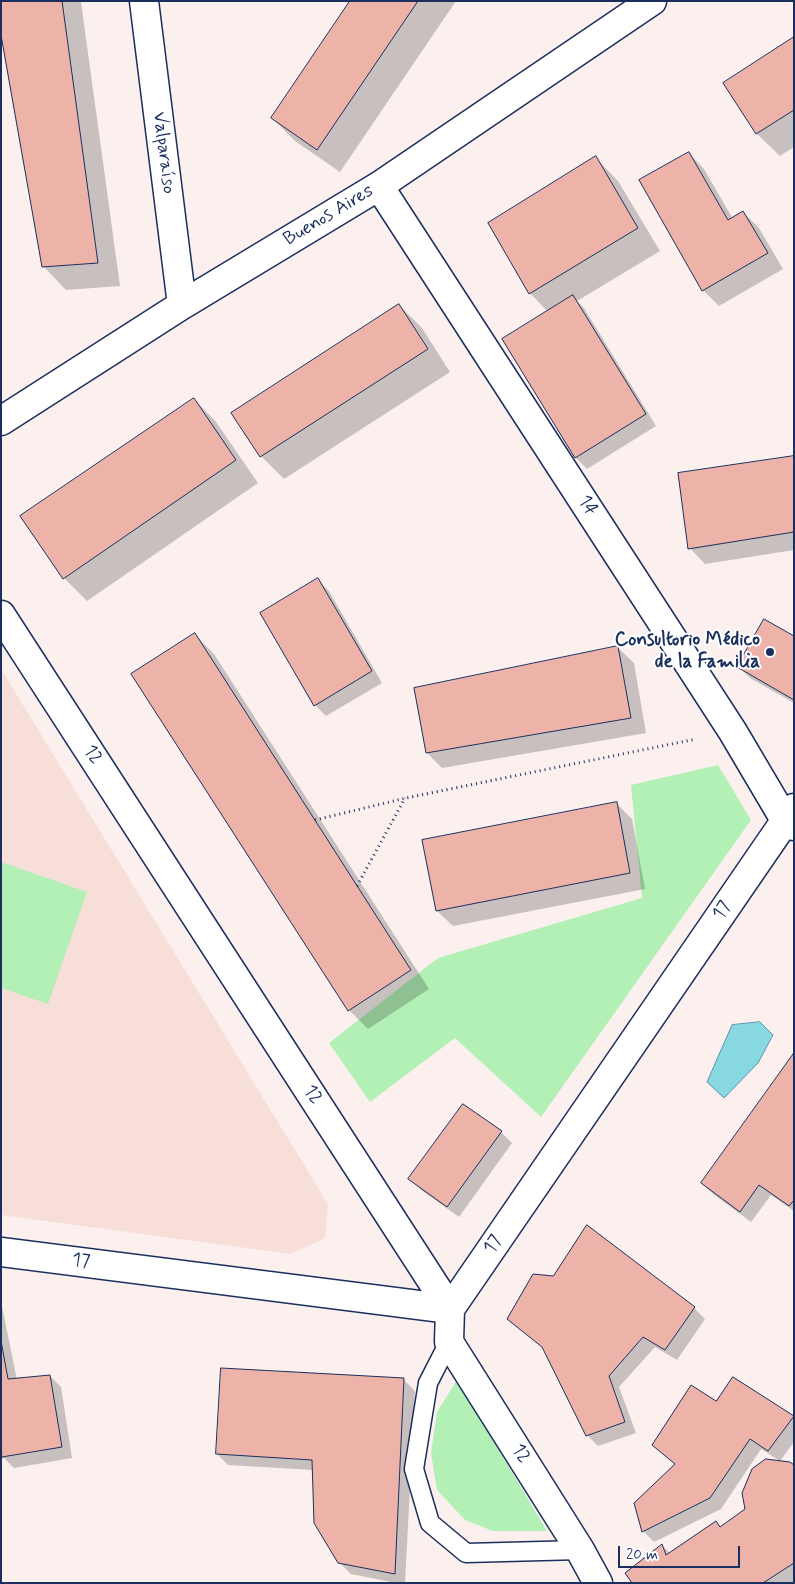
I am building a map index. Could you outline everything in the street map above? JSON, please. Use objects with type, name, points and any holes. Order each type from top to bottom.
[{"type":"street","name":"Valparaíso","points":[[144,1],[182,305]]},
{"type":"street","name":"Buenos Aires","points":[[1,421],[182,305],[379,186],[652,1]]},
{"type":"street","name":"14","points":[[379,186],[733,732],[791,818]]},
{"type":"street","name":"12","points":[[1,615],[450,1310]]},
{"type":"street","name":"17","points":[[1,1252],[450,1310],[791,818]]},
{"type":"street","points":[[449,1342],[450,1310]]},
{"type":"street","name":"12","points":[[449,1342],[580,1550],[598,1583]]},
{"type":"lane","points":[[449,1342],[428,1383],[414,1469],[430,1524],[466,1553],[580,1550]]},
{"type":"path","points":[[315,820],[406,798],[733,732]]},
{"type":"path","points":[[357,886],[406,798]]},
{"type":"shaded area","points":[[1,669],[328,1204],[325,1238],[291,1254],[1,1215]]},
{"type":"green space","points":[[718,765],[751,820],[541,1117],[455,1038],[370,1102],[329,1043],[438,958],[642,898],[631,785]]},
{"type":"green space","points":[[1,862],[87,892],[48,1004],[1,988]]},
{"type":"green space","points":[[457,1380],[547,1531],[493,1531],[465,1520],[437,1490],[431,1453],[437,1412]]},
{"type":"water","points":[[760,1022],[773,1035],[758,1063],[724,1098],[707,1082],[732,1025]]},
{"type":"building","points":[[1,1],[62,1],[98,263],[42,267],[1,35]]},
{"type":"building","points":[[350,1],[418,1],[317,150],[271,118]]},
{"type":"building","points":[[794,37],[794,110],[756,134],[723,83]]},
{"type":"building","points":[[689,152],[728,220],[743,211],[768,253],[702,291],[639,180]]},
{"type":"building","points":[[596,156],[638,228],[529,294],[488,223]]},
{"type":"building","points":[[573,295],[646,414],[575,458],[502,339]]},
{"type":"building","points":[[399,304],[428,349],[260,457],[231,413]]},
{"type":"building","points":[[194,398],[236,460],[63,579],[20,516]]},
{"type":"building","points":[[794,456],[794,532],[688,549],[678,473]]},
{"type":"building","points":[[318,578],[372,671],[314,706],[260,613]]},
{"type":"building","name":"Consultorio Médico de la Familia","points":[[764,619],[794,636],[794,700],[737,667]]},
{"type":"building","points":[[195,633],[411,970],[348,1011],[131,674]]},
{"type":"building","points":[[618,646],[631,718],[426,753],[414,688]]},
{"type":"building","points":[[617,802],[630,873],[436,911],[422,840]]},
{"type":"building","points":[[794,1053],[794,1200],[789,1206],[759,1185],[740,1212],[701,1183]]},
{"type":"building","points":[[463,1104],[502,1131],[447,1207],[408,1179]]},
{"type":"building","points":[[587,1225],[695,1307],[665,1350],[643,1337],[609,1376],[625,1422],[586,1436],[542,1347],[507,1319],[533,1274],[553,1276]]},
{"type":"building","points":[[1,1341],[8,1379],[50,1375],[62,1447],[2,1457]]},
{"type":"building","points":[[221,1368],[404,1378],[395,1574],[338,1563],[314,1523],[312,1460],[216,1454]]},
{"type":"building","points":[[733,1377],[794,1416],[768,1451],[750,1439],[710,1498],[642,1532],[634,1503],[675,1464],[652,1445],[691,1385],[716,1401]]},
{"type":"building","points":[[766,1459],[790,1462],[794,1465],[794,1563],[763,1583],[632,1583],[625,1573],[662,1544],[666,1555],[716,1521],[720,1527],[745,1509],[742,1493],[752,1469]]},
{"type":"place","name":"Consultorio Médico de la Familia","points":[[770,652]]}]
